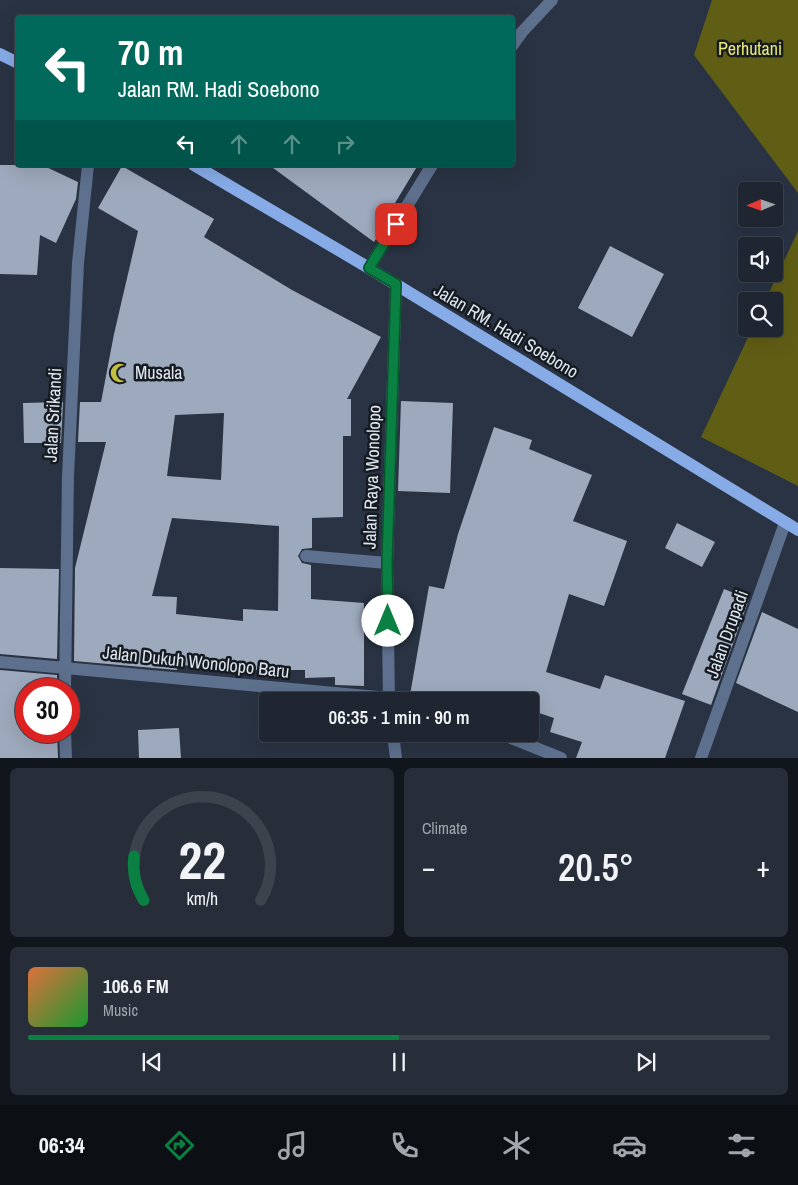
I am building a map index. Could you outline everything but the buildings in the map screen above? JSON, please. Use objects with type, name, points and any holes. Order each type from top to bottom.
[{"type":"main road","points":[[0,54],[15,62]]},
{"type":"main road","name":"Jalan RM. Hadi Soebono","points":[[197,167],[396,284],[798,530]]},
{"type":"street","points":[[515,42],[552,0]]},
{"type":"street","name":"Jalan Srikandi","points":[[65,678],[68,476],[77,273],[88,167]]},
{"type":"street","points":[[369,268],[431,167]]},
{"type":"street","name":"Jalan Raya Wonolopo","points":[[393,692],[387,562],[396,284]]},
{"type":"street","name":"Jalan Drupadi","points":[[701,758],[785,523]]},
{"type":"street","points":[[306,556],[387,562]]},
{"type":"street","name":"Jalan Dukuh Wonolopo Baru","points":[[0,662],[64,666],[316,692]]},
{"type":"street","points":[[394,742],[396,758]]},
{"type":"street","points":[[521,742],[561,758]]},
{"type":"street","points":[[65,743],[66,758]]},
{"type":"green space","name":"Perhutani","points":[[712,0],[798,0],[798,193],[694,55]]},
{"type":"green space","points":[[798,231],[798,486],[701,437],[748,337],[783,337],[783,292],[769,292],[774,282],[783,282],[783,263]]},
{"type":"place","name":"Musala","points":[[120,373]]},
{"type":"route","points":[[388,621],[387,562],[396,284],[369,268],[396,224]]}]
